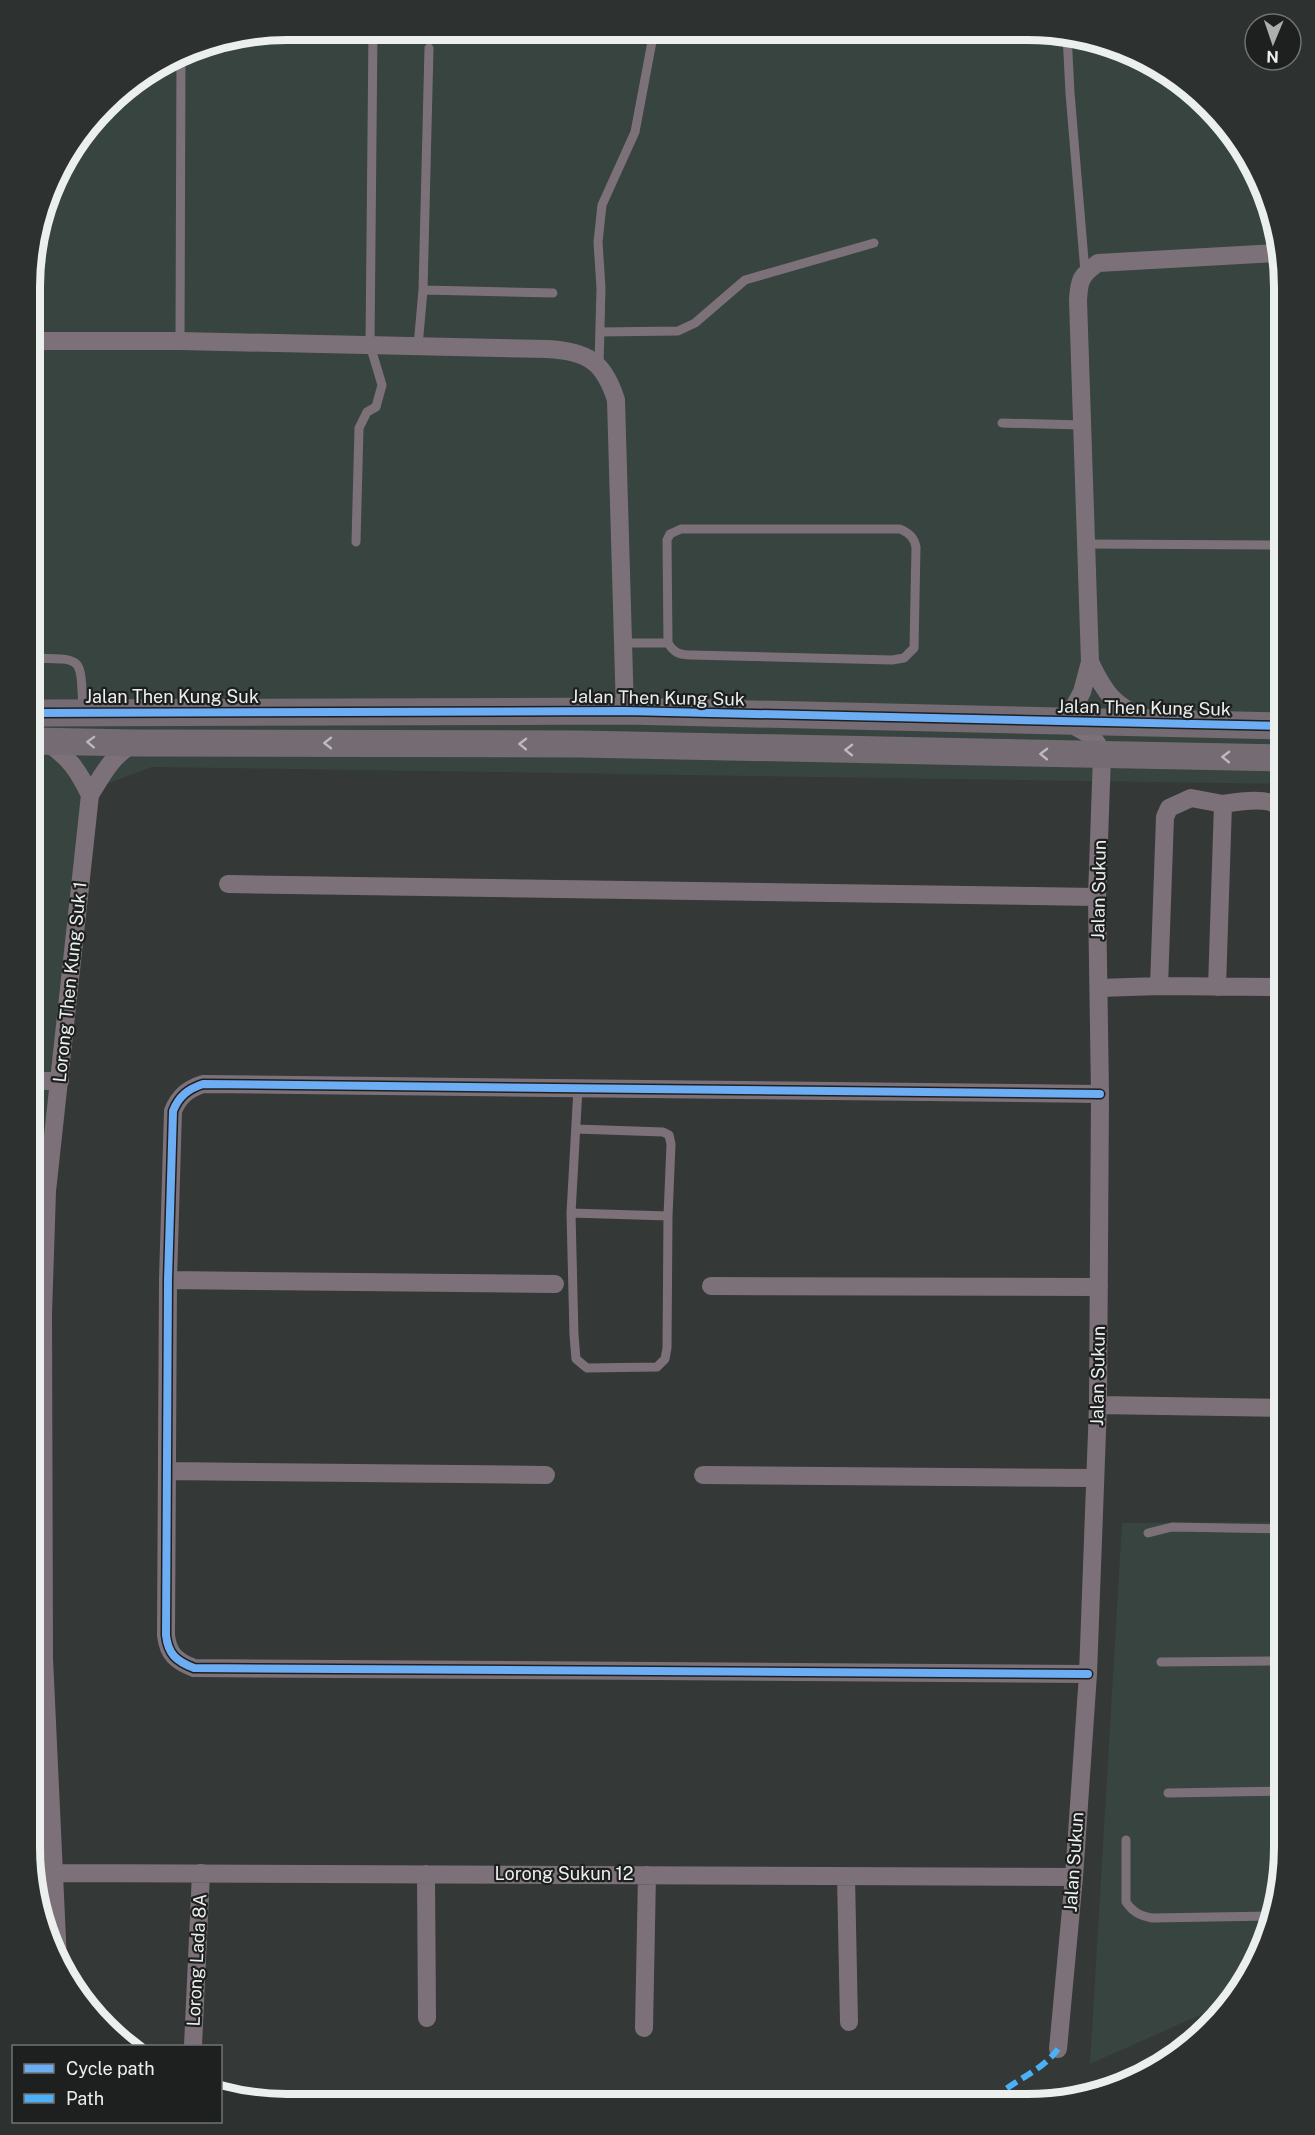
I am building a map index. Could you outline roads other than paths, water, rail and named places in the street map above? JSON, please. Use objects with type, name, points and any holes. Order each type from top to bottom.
[{"type":"street","points":[[1102,755],[1094,737],[1060,721],[1070,714],[1082,692],[1090,662],[1079,284],[1085,272],[1098,263],[1272,253]]},
{"type":"street","points":[[40,341],[180,341],[562,350],[586,357],[599,365],[609,380],[616,400],[624,711],[614,729],[604,736],[581,744]]},
{"type":"street","points":[[1090,662],[1100,685],[1115,702],[1135,714],[1165,724]]},
{"type":"street","points":[[624,711],[640,723],[685,747]]},
{"type":"street","name":"Jalan Then Kung Suk","points":[[40,713],[624,711],[1274,726]]},
{"type":"street","points":[[40,740],[135,743],[581,744],[1274,758]]},
{"type":"street","points":[[40,742],[61,752],[79,771],[90,795]]},
{"type":"street","points":[[90,795],[121,750],[135,743]]},
{"type":"street","name":"Jalan Sukun","points":[[1058,2049],[1074,1877],[1088,1674],[1098,1405],[1100,1094],[1096,897],[1102,755]]},
{"type":"street","name":"Lorong Then Kung Suk 1","points":[[57,1936],[44,1658],[43,1314],[47,1191],[90,795]]},
{"type":"street","points":[[1159,986],[1165,817],[1169,808],[1191,798],[1223,804],[1242,801],[1270,802],[1274,804]]},
{"type":"street","points":[[1217,987],[1223,804]]},
{"type":"street","points":[[228,884],[1096,897]]},
{"type":"street","points":[[1099,988],[1274,987]]},
{"type":"street","points":[[40,1081],[60,1082]]},
{"type":"street","points":[[1088,1674],[194,1668],[175,1659],[167,1645],[168,1280],[173,1111],[177,1101],[186,1092],[203,1084],[1100,1094]]},
{"type":"street","points":[[168,1280],[555,1284]]},
{"type":"street","points":[[711,1286],[1099,1287]]},
{"type":"street","points":[[1098,1405],[1274,1408]]},
{"type":"street","points":[[167,1471],[546,1475]]},
{"type":"street","points":[[703,1475],[1095,1478]]},
{"type":"street","name":"Lorong Sukun 12","points":[[54,1873],[1074,1877]]},
{"type":"street","name":"Lorong Lada 8A","points":[[193,2045],[201,1873]]},
{"type":"street","points":[[426,1874],[427,2018]]},
{"type":"street","points":[[644,2028],[647,1875]]},
{"type":"street","points":[[846,1876],[849,2022]]},
{"type":"lane","points":[[356,542],[359,428],[367,412],[376,406],[382,385],[370,345],[373,40]]},
{"type":"lane","points":[[599,365],[601,288],[598,242],[602,206],[635,132],[652,40]]},
{"type":"lane","points":[[1068,44],[1085,272]]},
{"type":"lane","points":[[418,346],[423,290],[429,48]]},
{"type":"lane","points":[[180,341],[181,65]]},
{"type":"lane","points":[[600,332],[678,331],[695,322],[746,280],[873,243]]},
{"type":"lane","points":[[423,290],[553,293]]},
{"type":"lane","points":[[1002,423],[1082,425]]},
{"type":"lane","points":[[681,529],[900,529],[915,542],[914,648],[904,658],[892,660],[685,655],[672,650],[668,643],[668,540],[674,531],[681,529]]},
{"type":"lane","points":[[1087,544],[1274,545]]},
{"type":"lane","points":[[623,644],[668,643]]},
{"type":"lane","points":[[40,658],[73,660],[77,664],[81,671],[84,712]]},
{"type":"lane","points":[[576,1129],[663,1132],[669,1135],[671,1144],[667,1348],[665,1359],[657,1367],[587,1368],[578,1363],[575,1355],[571,1214],[578,1088]]},
{"type":"lane","points":[[571,1214],[668,1216]]},
{"type":"lane","points":[[1148,1533],[1172,1527],[1274,1529]]},
{"type":"lane","points":[[1161,1662],[1274,1660]]},
{"type":"lane","points":[[1168,1793],[1274,1791]]},
{"type":"lane","points":[[1126,1840],[1126,1902],[1131,1909],[1142,1916],[1152,1918],[1265,1916]]}]
